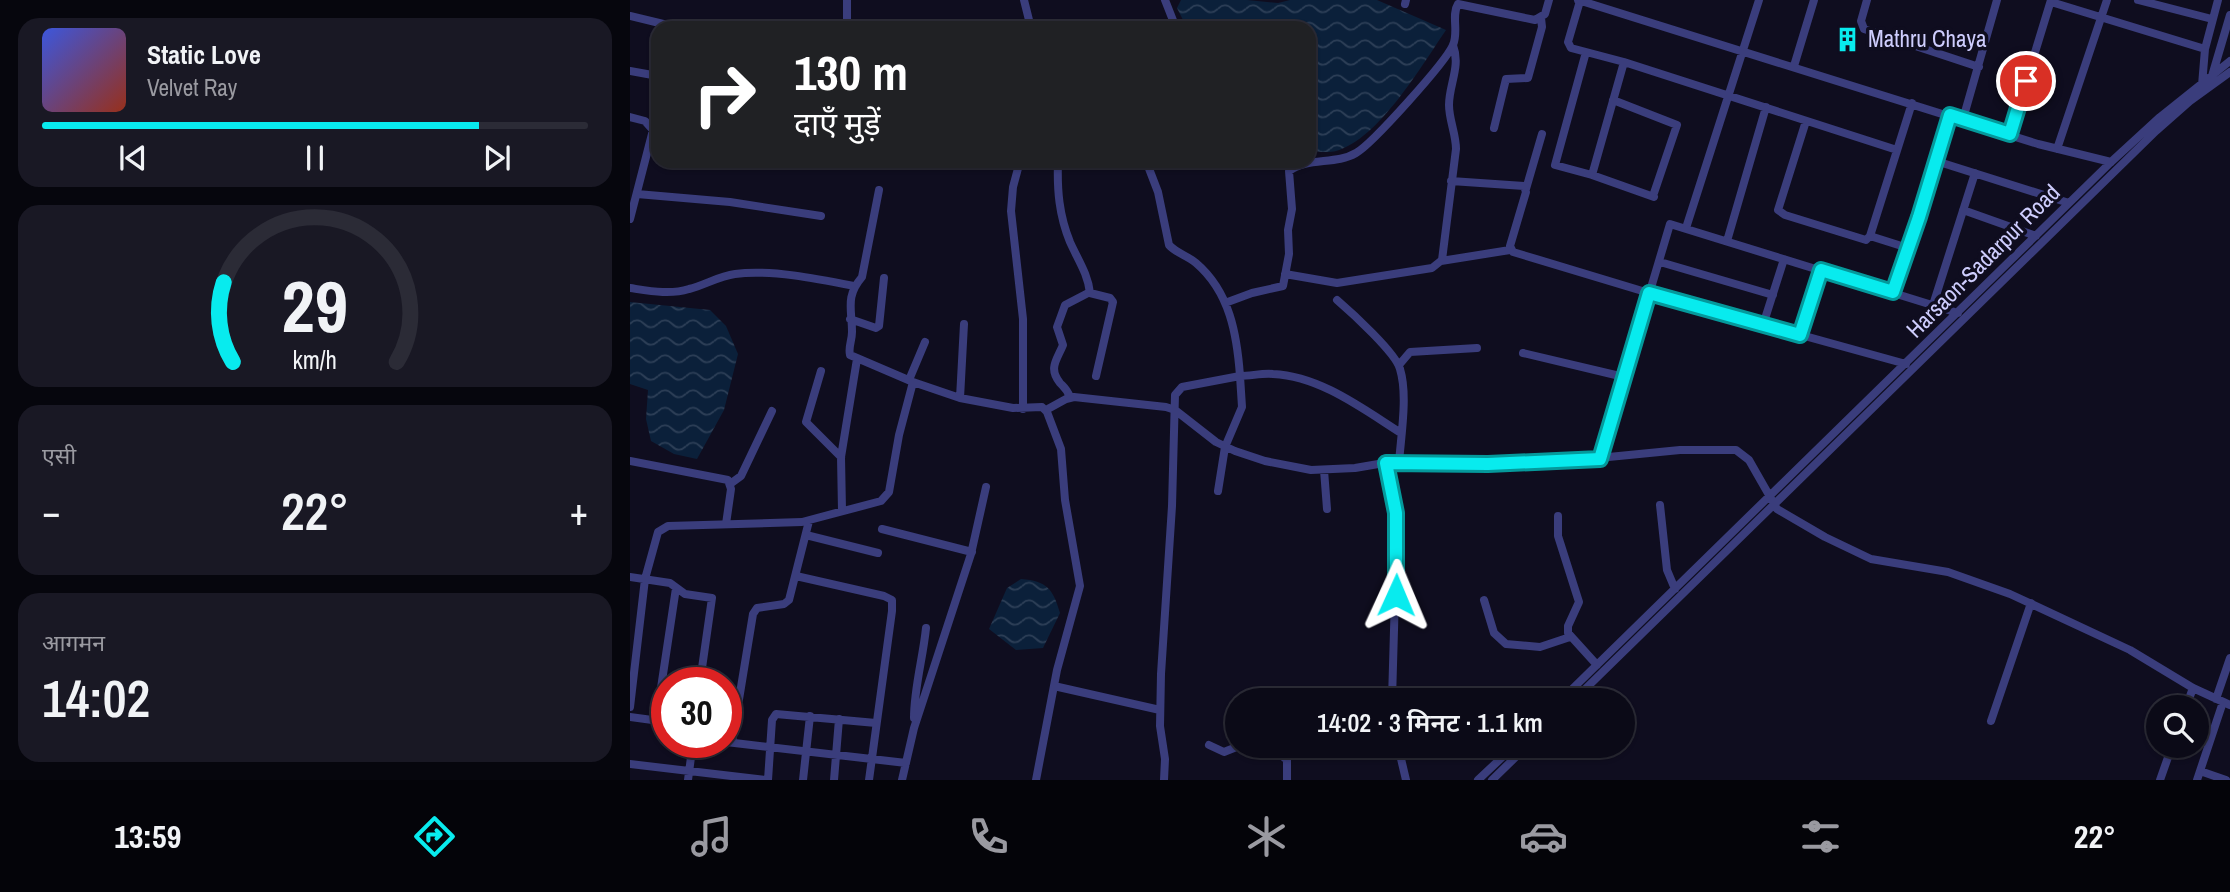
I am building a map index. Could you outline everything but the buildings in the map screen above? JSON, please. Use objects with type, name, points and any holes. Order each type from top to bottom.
[{"type":"street","points":[[847,0],[847,21]]},
{"type":"street","points":[[1024,0],[1029,21]]},
{"type":"street","points":[[1165,0],[1172,21]]},
{"type":"street","points":[[1494,128],[1506,79],[1528,78],[1542,27],[1541,18],[1549,0]]},
{"type":"street","points":[[1897,150],[1624,62],[1571,48],[1568,45],[1579,0],[1602,3],[1744,51],[2057,149],[2111,162]]},
{"type":"street","points":[[1686,228],[1758,0]]},
{"type":"street","points":[[1794,66],[1814,0]]},
{"type":"street","points":[[1867,0],[1861,21],[1864,29],[1979,67]]},
{"type":"street","points":[[1962,119],[1997,0]]},
{"type":"street","points":[[2057,149],[2106,0]]},
{"type":"street","points":[[2138,0],[2212,19]]},
{"type":"street","points":[[2204,87],[2205,49],[2218,0]]},
{"type":"street","points":[[2010,134],[2051,1],[2205,49]]},
{"type":"street","points":[[1316,163],[1359,152],[1403,106],[1453,45],[1457,29],[1454,3],[1528,19],[1541,18]]},
{"type":"street","points":[[2213,75],[2230,15]]},
{"type":"street","points":[[630,16],[651,21]]},
{"type":"street","points":[[1441,261],[1456,149],[1449,109],[1457,62],[1453,45]]},
{"type":"street","points":[[1586,52],[1555,165],[1654,195],[1677,125],[1613,100]]},
{"type":"street","name":"Harsaon-Sadarpur Road","points":[[1771,500],[2230,61]]},
{"type":"street","points":[[1592,175],[1624,62]]},
{"type":"street","points":[[630,71],[651,75]]},
{"type":"street","name":"Harsaon-Sadarpur Road","points":[[1771,500],[2111,162],[2204,87],[2230,72]]},
{"type":"street","points":[[1870,236],[1912,103]]},
{"type":"street","points":[[1727,241],[1766,107]]},
{"type":"street","points":[[1893,292],[1950,115]]},
{"type":"street","points":[[630,117],[645,121],[651,128]]},
{"type":"street","points":[[1806,121],[1778,210],[1784,215],[1864,239],[1870,236],[1908,248]]},
{"type":"street","points":[[1510,250],[1542,134]]},
{"type":"street","points":[[630,219],[651,138]]},
{"type":"street","points":[[1936,161],[2069,203]]},
{"type":"street","points":[[1018,168],[1011,212],[1023,321],[1023,409]]},
{"type":"street","points":[[1058,168],[1058,202],[1069,238],[1087,276],[1090,292],[1094,296],[1110,298],[1113,302],[1096,376]]},
{"type":"street","points":[[1148,168],[1158,192],[1169,245],[1201,268],[1225,303],[1237,335],[1242,407],[1225,447],[1217,491]]},
{"type":"street","points":[[1225,303],[1252,293],[1281,288],[1289,254],[1292,209],[1290,170],[1296,168]]},
{"type":"street","points":[[1933,305],[1975,173]]},
{"type":"street","points":[[1451,181],[1520,184],[1526,188]]},
{"type":"street","points":[[879,190],[862,277],[854,286],[850,308],[852,334],[849,353],[857,359],[911,381],[960,398],[1023,409],[1042,407],[1046,410],[1061,449],[1065,500],[1080,586],[1054,686],[1036,780]]},
{"type":"street","points":[[637,194],[730,202],[821,216]]},
{"type":"street","points":[[1963,210],[2036,236]]},
{"type":"street","points":[[1600,459],[1669,225],[1958,313]]},
{"type":"street","points":[[1285,274],[1320,281],[1343,282],[1432,268],[1441,261],[1510,250],[1649,293],[1906,364]]},
{"type":"street","points":[[1763,325],[1784,259]]},
{"type":"street","points":[[1660,262],[1773,295]]},
{"type":"street","points":[[1800,335],[1821,270]]},
{"type":"street","points":[[630,288],[675,292],[742,273],[811,277],[854,286]]},
{"type":"street","points":[[850,319],[879,327],[884,278]]},
{"type":"street","points":[[1070,397],[1053,372],[1054,362],[1063,345],[1057,327],[1065,305],[1090,292]]},
{"type":"street","points":[[1337,300],[1399,365],[1403,398],[1399,463]]},
{"type":"street","points":[[960,398],[964,324]]},
{"type":"street","points":[[630,707],[645,579],[656,536],[661,528],[809,521],[876,503],[887,496],[911,381],[925,342]]},
{"type":"street","points":[[1399,365],[1410,352],[1477,348]]},
{"type":"street","points":[[1523,353],[1623,377]]},
{"type":"street","points":[[842,510],[841,457],[857,359]]},
{"type":"street","points":[[821,371],[806,422],[841,457]]},
{"type":"street","points":[[1164,780],[1165,759],[1160,710],[1175,395],[1180,388],[1240,376],[1273,374],[1320,386],[1401,433]]},
{"type":"street","points":[[1046,410],[1070,397],[1175,410],[1225,447],[1265,461],[1324,470],[1386,463],[1488,464],[1600,459],[1680,450],[1736,450],[1749,460],[1771,500],[1791,519],[1871,559],[1958,575],[2031,603],[2130,650],[2193,688],[2223,702]]},
{"type":"street","points":[[726,524],[730,484],[741,476],[772,411]]},
{"type":"street","points":[[630,461],[723,478],[730,484]]},
{"type":"street","points":[[1386,463],[1395,500],[1397,525],[1392,688]]},
{"type":"street","points":[[1324,470],[1327,509]]},
{"type":"street","points":[[902,780],[914,728],[972,552],[986,486]]},
{"type":"street","points":[[1573,688],[1771,500]]},
{"type":"street","points":[[1586,688],[1771,500]]},
{"type":"street","points":[[1660,505],[1667,570],[1675,589]]},
{"type":"street","points":[[1558,516],[1558,537],[1579,602],[1568,626],[1570,637],[1597,665]]},
{"type":"street","points":[[742,673],[753,614],[757,608],[786,603],[796,576],[809,521]]},
{"type":"street","points":[[882,529],[972,552]]},
{"type":"street","points":[[806,535],[878,553]]},
{"type":"street","points":[[796,576],[892,600],[869,780]]},
{"type":"street","points":[[630,577],[670,583],[685,594],[709,596],[713,600],[702,667]]},
{"type":"street","points":[[664,667],[676,588]]},
{"type":"street","points":[[1484,600],[1493,630],[1506,644],[1541,646],[1570,637]]},
{"type":"street","points":[[1991,721],[2031,603]]},
{"type":"street","points":[[1576,610],[1574,624],[1577,645]]},
{"type":"street","points":[[914,728],[915,696],[926,628]]},
{"type":"street","points":[[2226,780],[2199,776],[2223,702],[2230,658]]},
{"type":"street","points":[[1054,686],[1160,710]]},
{"type":"street","points":[[2190,695],[2193,688]]},
{"type":"street","points":[[630,764],[766,780],[773,717],[779,714],[876,723]]},
{"type":"street","points":[[803,780],[810,716]]},
{"type":"street","points":[[630,717],[651,720]]},
{"type":"street","points":[[834,780],[839,719]]},
{"type":"street","points":[[742,744],[905,763]]},
{"type":"street","points":[[1209,745],[1225,752]]},
{"type":"street","points":[[688,780],[691,758]]},
{"type":"street","points":[[1285,758],[1287,760],[1287,780]]},
{"type":"street","points":[[1401,758],[1406,780]]},
{"type":"street","points":[[1478,780],[1501,758]]},
{"type":"street","points":[[1492,780],[1515,758]]},
{"type":"street","points":[[2160,780],[2168,758]]},
{"type":"water","points":[[1181,0],[1278,3],[1290,0],[1377,0],[1446,30],[1412,81],[1368,132],[1352,144],[1336,151],[1319,152],[1316,151],[1316,21],[1184,21],[1177,8]]},
{"type":"water","points":[[630,302],[710,310],[726,326],[738,354],[724,410],[697,459],[674,454],[651,441],[646,419],[648,390],[630,384]]},
{"type":"water","points":[[1021,579],[1043,584],[1048,588],[1060,613],[1043,648],[1016,650],[989,629],[1007,588]]},
{"type":"place","name":"Mathru Chaya","points":[[1848,39]]},
{"type":"route","points":[[1396,595],[1396,513],[1386,463],[1488,464],[1600,459],[1649,293],[1800,335],[1821,270],[1893,292],[1950,115],[2010,134],[2026,81]]}]
